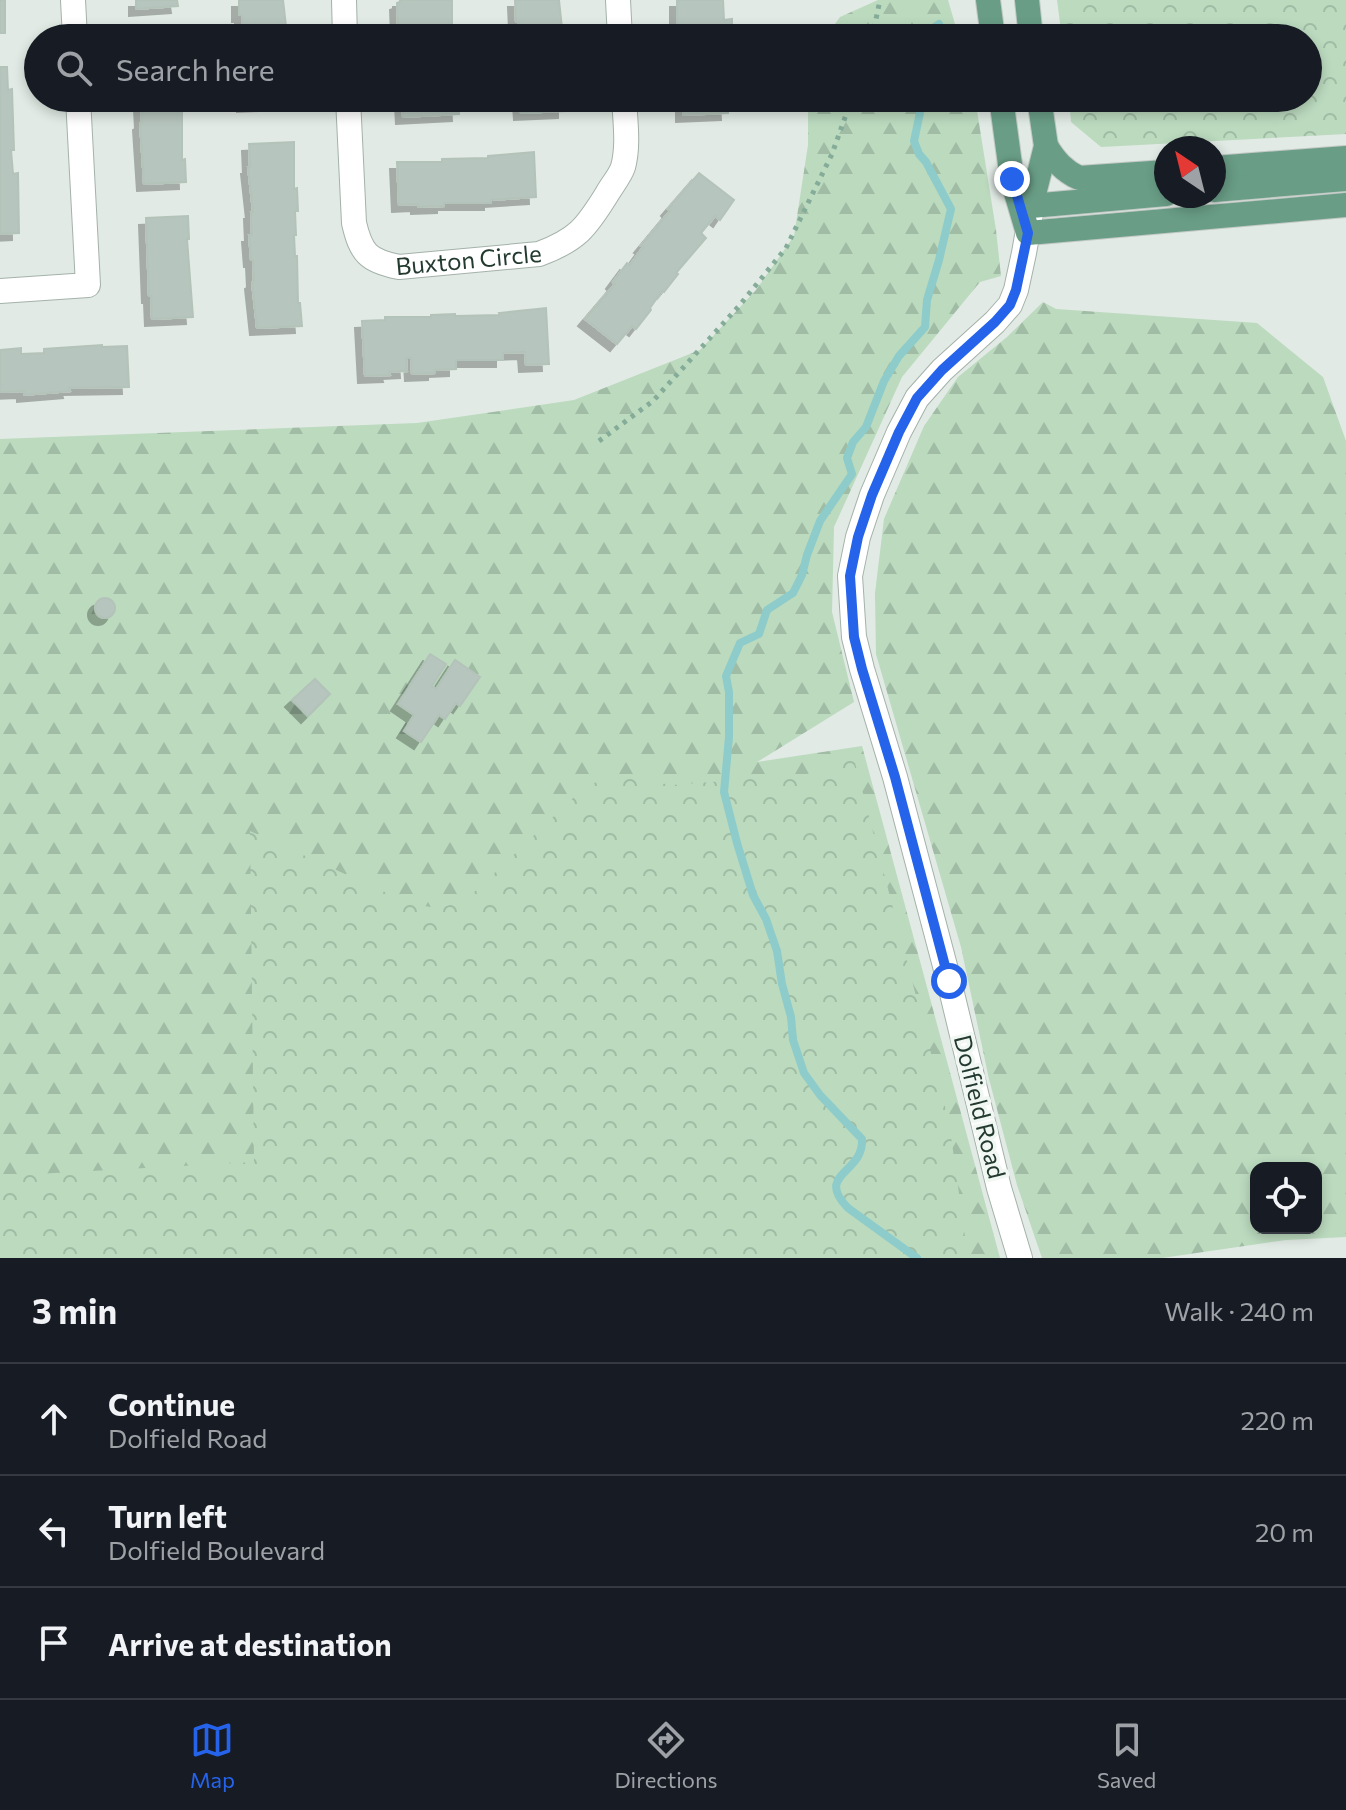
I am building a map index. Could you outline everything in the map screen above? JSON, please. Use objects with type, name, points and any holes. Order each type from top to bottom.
[{"type":"main road","points":[[988,0],[991,24]]},
{"type":"main road","points":[[1027,0],[1030,24]]},
{"type":"main road","points":[[1003,112],[1012,179],[1028,233],[1346,205]]},
{"type":"main road","points":[[1041,112],[1046,146],[1053,159],[1068,173],[1079,178],[1154,173]]},
{"type":"main road","points":[[1046,146],[1031,206],[1154,195]]},
{"type":"main road","points":[[1226,167],[1346,158]]},
{"type":"main road","points":[[1226,189],[1346,179]]},
{"type":"street","points":[[73,0],[74,24]]},
{"type":"street","points":[[344,0],[345,24]]},
{"type":"street","points":[[618,0],[619,24]]},
{"type":"street","points":[[0,291],[88,285],[79,112]]},
{"type":"street","name":"Buxton Circle","points":[[349,112],[354,223],[358,240],[367,254],[379,263],[399,267],[539,254],[577,235],[592,218],[622,170],[626,141],[625,112]]},
{"type":"street","name":"Dolfield Road","points":[[1020,1258],[999,1188],[895,777],[854,637],[850,576],[858,537],[872,495],[917,398],[1010,305],[1016,290],[1031,206]]},
{"type":"path","points":[[875,24],[880,0]]},
{"type":"path","points":[[599,441],[653,401],[739,306],[786,248],[832,154],[847,112]]},
{"type":"green space","points":[[878,0],[948,0],[955,24],[835,24],[840,17]]},
{"type":"green space","points":[[1057,0],[1346,0],[1346,134],[1226,140],[1226,136],[1154,136],[1154,144],[1101,147],[1071,122],[1070,112],[1322,112],[1322,24],[1060,24]]},
{"type":"green space","points":[[808,112],[977,112],[1001,276],[980,282],[902,377],[834,527],[832,612],[854,702],[757,762],[862,746],[1000,1258],[0,1258],[0,439],[417,423],[574,400],[700,350],[756,290],[794,236],[808,145]]},
{"type":"green space","points":[[1043,302],[1056,309],[1257,323],[1323,377],[1346,441],[1346,1237],[1286,1240],[1162,1258],[1042,1258],[1017,1185],[989,1079],[961,947],[876,654],[875,593],[884,519],[924,426],[958,377],[1007,337]]},
{"type":"green space","points":[[854,759],[949,1122],[968,1258],[0,1258],[0,1176],[254,1162],[250,831],[398,898],[440,907],[457,902],[478,889],[575,796],[603,779],[621,777],[672,785],[804,775]]},
{"type":"building","points":[[0,0],[5,0],[5,33],[0,33]]},
{"type":"building","points":[[136,0],[177,0],[178,6],[136,9]]},
{"type":"building","points":[[239,0],[283,0],[286,24],[242,24],[242,15],[239,15]]},
{"type":"building","points":[[452,0],[452,24],[398,24],[397,3]]},
{"type":"building","points":[[515,0],[559,0],[562,24],[516,22]]},
{"type":"building","points":[[677,0],[723,0],[724,20],[732,19],[732,24],[677,24]]},
{"type":"building","points":[[0,67],[7,67],[8,90],[12,89],[14,150],[11,150],[13,174],[18,173],[19,233],[0,234]]},
{"type":"building","points":[[142,112],[182,112],[182,160],[185,159],[186,182],[144,184]]},
{"type":"building","points":[[403,112],[459,112],[459,114],[403,117]]},
{"type":"building","points":[[683,112],[728,113],[683,115]]},
{"type":"building","points":[[294,142],[294,189],[297,188],[298,211],[295,211],[294,235],[302,326],[257,328],[249,235],[252,235],[253,212],[249,144]]},
{"type":"building","points":[[534,152],[536,197],[491,200],[491,203],[444,203],[444,206],[399,205],[397,162],[442,162],[442,159],[488,158]]},
{"type":"building","points":[[699,173],[734,200],[720,220],[715,216],[701,233],[706,238],[662,291],[636,329],[632,326],[617,344],[585,319]]},
{"type":"building","points":[[188,216],[193,317],[152,319],[146,218]]},
{"type":"building","points":[[546,308],[549,364],[526,365],[525,352],[503,353],[503,360],[456,360],[456,369],[412,374],[411,358],[406,358],[407,371],[365,376],[362,321],[431,315],[500,315]]},
{"type":"building","points":[[127,346],[129,387],[69,388],[70,391],[24,395],[24,391],[0,392],[0,350],[21,348],[21,354],[44,353],[44,349]]},
{"type":"building","points":[[101,598],[109,598],[115,608],[109,618],[101,618],[95,612],[95,604]]},
{"type":"building","points":[[430,654],[446,664],[432,686],[436,689],[455,660],[480,677],[460,706],[456,703],[445,719],[439,715],[421,742],[404,731],[414,715],[398,704]]},
{"type":"building","points":[[315,679],[330,694],[308,716],[292,700]]},
{"type":"waterway","points":[[917,1258],[848,1208],[839,1196],[836,1187],[838,1180],[856,1160],[862,1139],[820,1095],[804,1073],[793,1040],[777,951],[766,919],[753,895],[724,792],[729,737],[726,676],[740,643],[759,634],[767,610],[793,593],[820,521],[852,474],[847,458],[853,442],[866,427],[884,381],[899,356],[925,327],[927,300],[951,209],[914,141],[920,112]]},
{"type":"route","points":[[949,981],[854,637],[850,576],[858,537],[872,495],[917,398],[1010,305],[1028,233],[1012,179]]}]
